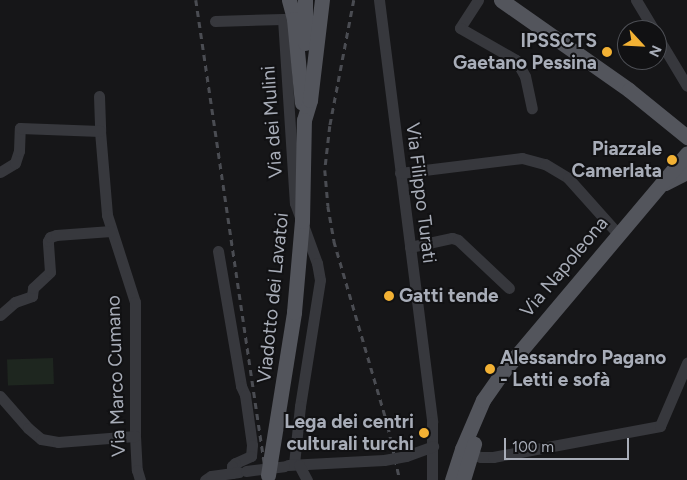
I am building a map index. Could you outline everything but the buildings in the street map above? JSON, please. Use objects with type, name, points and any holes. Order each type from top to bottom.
[{"type":"main road","points":[[290,0],[294,20],[304,120]]},
{"type":"main road","points":[[304,120],[305,0]]},
{"type":"main road","points":[[304,120],[310,100],[322,0]]},
{"type":"main road","points":[[501,0],[629,90],[686,136]]},
{"type":"main road","name":"Viadotto dei Lavatoi","points":[[267,480],[278,427],[294,312],[302,221],[304,120]]},
{"type":"main road","name":"Via Napoleona","points":[[452,480],[483,400],[502,373],[687,153]]},
{"type":"main road","name":"Via Napoleona","points":[[657,188],[687,172]]},
{"type":"main road","name":"Via Napoleona","points":[[463,480],[482,419],[502,373]]},
{"type":"main road","name":"Via Napoleona","points":[[469,433],[471,454]]},
{"type":"street","name":"Via Filippo Turati","points":[[379,0],[434,446],[432,480]]},
{"type":"street","points":[[478,0],[460,28],[516,60],[525,76],[532,108]]},
{"type":"street","points":[[636,0],[648,20]]},
{"type":"street","name":"Via dei Mulini","points":[[215,21],[283,19],[295,203],[317,262],[320,280],[292,465]]},
{"type":"street","points":[[667,53],[687,86]]},
{"type":"street","name":"Via Marco Cumano","points":[[99,96],[107,215],[135,302],[135,436],[137,470],[140,480]]},
{"type":"street","points":[[0,172],[15,163],[19,151],[20,128],[100,131]]},
{"type":"street","points":[[400,173],[522,158],[545,164],[568,178],[618,234]]},
{"type":"street","points":[[0,315],[15,302],[32,296],[33,288],[50,272],[48,241],[50,238],[56,234],[111,231]]},
{"type":"street","points":[[410,247],[452,238],[458,240],[509,288]]},
{"type":"street","points":[[218,251],[241,386],[245,395],[252,445],[251,456],[235,463],[232,466],[232,473]]},
{"type":"street","points":[[471,454],[481,457],[493,457],[660,426],[687,363]]},
{"type":"street","points":[[0,396],[28,428],[41,439],[58,442],[135,436]]},
{"type":"street","points":[[205,480],[212,476],[292,465],[384,460],[406,456],[434,446]]},
{"type":"street","points":[[292,465],[308,480]]},
{"type":"shaded area","points":[[53,358],[54,384],[8,386],[7,360]]},
{"type":"railway","points":[[196,0],[267,480]]},
{"type":"railway","points":[[354,0],[330,126],[325,170],[328,206],[334,241],[388,426],[400,480]]},
{"type":"place","name":"IPSSCTS Gaetano Pessina","points":[[607,52]]},
{"type":"place","name":"Piazzale Camerlata","points":[[672,160]]},
{"type":"place","name":"Gatti tende","points":[[389,296]]},
{"type":"place","name":"Alessandro Pagano - Letti e sofà","points":[[490,369]]},
{"type":"place","name":"Lega dei centri culturali turchi","points":[[424,433]]}]
